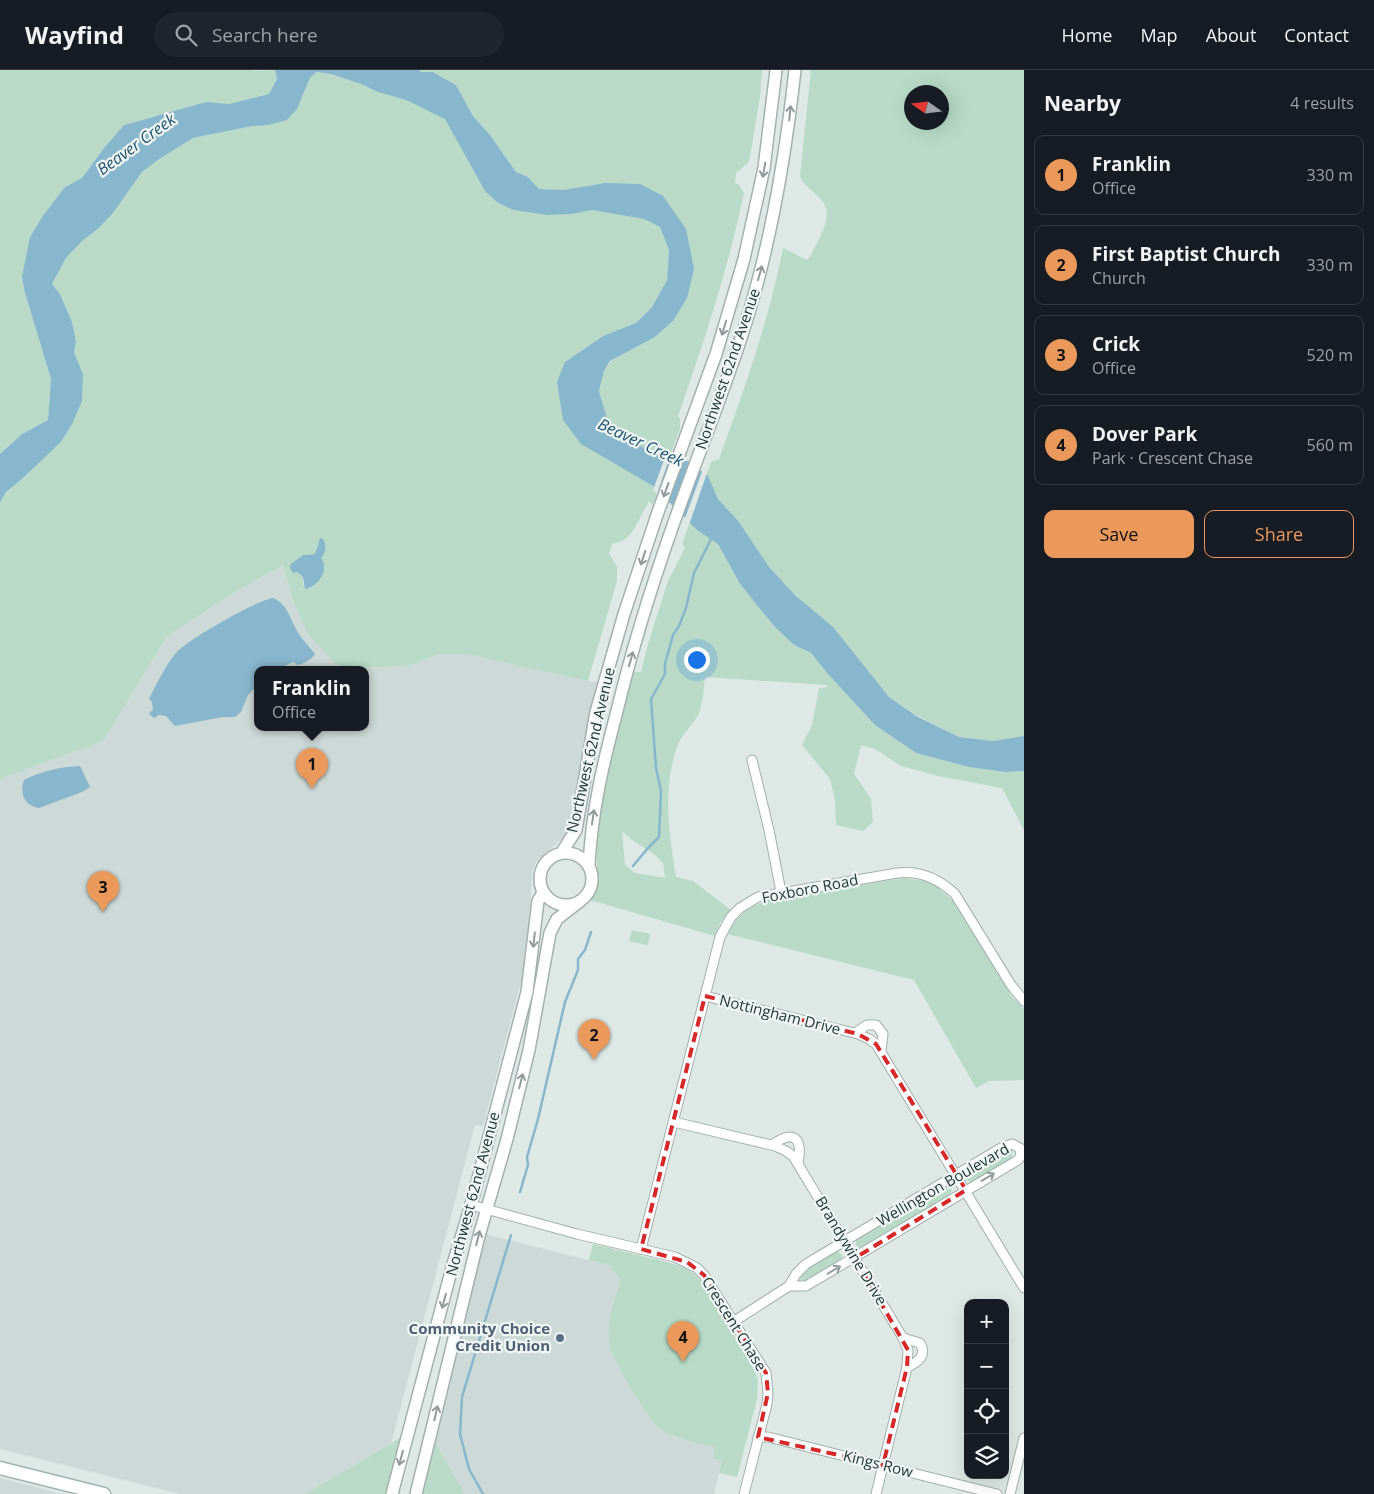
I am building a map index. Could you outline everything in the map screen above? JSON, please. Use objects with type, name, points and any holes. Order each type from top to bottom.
[{"type":"main road","points":[[0,1468],[104,1494]]},
{"type":"street","name":"Northwest 62nd Avenue","points":[[562,852],[576,830],[596,712],[624,614],[658,512],[716,354],[744,258],[764,168],[776,70]]},
{"type":"street","name":"Northwest 62nd Avenue","points":[[589,865],[591,826],[600,775],[643,616],[672,528],[741,337],[763,261],[778,194],[790,122],[795,70]]},
{"type":"street","points":[[752,760],[769,830],[780,892]]},
{"type":"street","points":[[562,852],[572,853],[582,857],[589,865],[592,875],[592,886],[587,895],[579,902],[570,905],[559,905],[550,900],[543,892],[539,883],[540,872],[552,856],[562,852]]},
{"type":"street","name":"Foxboro Road","points":[[641,1249],[720,937],[731,917],[740,908],[753,900],[780,892],[904,872],[916,872],[946,886],[954,894],[1011,986],[1024,1001]]},
{"type":"street","name":"Northwest 62nd Avenue","points":[[392,1494],[454,1264],[472,1205],[527,992],[538,901],[543,892]]},
{"type":"street","name":"Northwest 62nd Avenue","points":[[416,1494],[486,1209],[507,1139],[529,1050],[550,933],[557,919],[579,902]]},
{"type":"street","name":"Nottingham Drive","points":[[705,996],[855,1033],[869,1039],[881,1051],[1024,1288]]},
{"type":"street","name":"Nottingham Drive","points":[[855,1033],[867,1025],[876,1025],[883,1034],[881,1051]]},
{"type":"street","name":"Brandywine Drive","points":[[674,1122],[772,1145],[786,1151],[798,1163],[903,1338],[908,1350],[907,1367],[876,1494]]},
{"type":"street","name":"Brandywine Drive","points":[[772,1145],[783,1138],[791,1137],[794,1139],[800,1147],[798,1163]]},
{"type":"street","name":"Wellington Boulevard","points":[[733,1322],[789,1286],[799,1270],[956,1174],[1008,1144],[1017,1145],[1020,1148],[1021,1156],[1018,1160],[855,1258],[806,1286],[789,1286]]},
{"type":"street","name":"Crescent Chase","points":[[472,1205],[675,1257],[697,1268],[711,1285],[766,1373],[768,1393],[744,1494]]},
{"type":"street","name":"Brandywine Drive","points":[[903,1338],[920,1343],[923,1348],[920,1360],[907,1367]]},
{"type":"street","name":"Kings Row","points":[[758,1437],[768,1437],[997,1494]]},
{"type":"street","points":[[1010,1494],[1024,1438]]},
{"type":"highlighted area","points":[[705,996],[858,1034],[876,1044],[966,1190],[855,1258],[908,1350],[907,1367],[883,1465],[758,1437],[768,1393],[766,1373],[704,1275],[687,1262],[641,1249]]},
{"type":"shaded area","points":[[283,565],[294,602],[412,665],[438,654],[467,654],[599,683],[586,735],[570,826],[563,838],[536,862],[532,872],[527,959],[483,1126],[475,1125],[391,1444],[305,1494],[180,1494],[0,1449],[0,779],[103,741],[167,636],[228,596]]},
{"type":"shaded area","points":[[485,1234],[611,1266],[620,1280],[609,1327],[609,1341],[613,1355],[652,1421],[674,1437],[715,1447],[722,1460],[714,1494],[465,1494],[434,1441]]},
{"type":"shaded area","points":[[0,1478],[63,1494],[0,1494]]},
{"type":"green space","points":[[0,70],[275,70],[277,79],[269,94],[229,104],[206,102],[124,125],[82,178],[65,187],[42,217],[30,237],[25,293],[51,379],[48,420],[22,434],[0,454]]},
{"type":"green space","points":[[419,70],[762,70],[760,97],[750,157],[748,163],[736,173],[735,183],[739,185],[744,193],[738,221],[715,305],[678,416],[680,418],[680,429],[670,455],[630,443],[607,418],[599,391],[604,371],[611,361],[655,337],[673,321],[686,228],[605,183],[563,190],[539,189],[528,177],[516,172],[490,135],[473,116],[456,85],[433,72],[421,72]]},
{"type":"green space","points":[[811,70],[1024,70],[1024,736],[993,741],[959,737],[918,716],[889,697],[852,652],[769,568],[739,522],[718,499],[706,475],[711,462],[719,459],[747,381],[771,302],[783,248],[807,260],[826,222],[826,208],[823,202],[800,176]]},
{"type":"green space","points":[[316,72],[331,74],[378,92],[406,100],[446,119],[485,191],[498,203],[572,214],[592,210],[644,219],[660,227],[669,250],[667,280],[652,307],[636,323],[603,336],[565,362],[604,458],[640,476],[658,491],[653,505],[649,501],[631,533],[623,540],[612,544],[609,554],[617,566],[617,581],[588,681],[467,654],[438,654],[412,665],[369,667],[338,666],[308,634],[294,602],[283,565],[228,596],[167,636],[103,741],[0,779],[0,502],[6,492],[61,442],[83,374],[74,352],[76,341],[72,322],[60,294],[52,284],[66,258],[82,241],[99,228],[113,213],[142,172],[158,160],[193,138],[253,126],[268,125],[302,98],[310,78]],"holes":[[[318,542],[321,558],[321,578],[313,586],[303,585],[303,577],[297,572],[308,554],[315,554]]]},
{"type":"green space","points":[[690,522],[718,544],[740,584],[774,626],[794,645],[811,653],[875,725],[916,753],[969,767],[1005,772],[1024,771],[1024,830],[1002,788],[938,776],[901,766],[875,749],[861,745],[854,774],[871,799],[873,822],[863,831],[836,825],[835,800],[830,779],[802,745],[812,725],[819,688],[828,687],[826,685],[705,677],[698,715],[679,743],[672,763],[668,796],[669,828],[676,877],[693,881],[731,910],[720,923],[715,936],[590,900],[595,891],[597,878],[597,841],[600,806],[633,672],[641,672],[668,581],[685,548],[682,544]],"holes":[[[622,831],[654,854],[663,863],[665,878],[635,873],[625,865]]]},
{"type":"green space","points":[[903,878],[925,881],[936,886],[953,901],[1012,997],[1024,1009],[1024,1080],[989,1081],[976,1088],[914,980],[727,934],[744,913],[754,906],[767,901]]},
{"type":"green space","points":[[632,930],[650,934],[648,945],[629,941]]},
{"type":"green space","points":[[1010,1148],[1013,1152],[1011,1159],[974,1181],[970,1182],[966,1179],[966,1173],[1005,1149]]},
{"type":"green space","points":[[946,1185],[952,1189],[950,1196],[863,1248],[859,1248],[856,1245],[856,1239]]},
{"type":"green space","points":[[593,1244],[671,1263],[685,1268],[703,1283],[754,1369],[758,1380],[757,1399],[737,1477],[719,1473],[722,1460],[713,1458],[715,1447],[673,1436],[659,1427],[652,1421],[634,1392],[620,1369],[609,1340],[611,1317],[620,1280],[611,1266],[589,1260]]},
{"type":"green space","points":[[836,1251],[842,1255],[841,1260],[805,1282],[800,1279],[802,1271]]},
{"type":"green space","points":[[401,1437],[386,1494],[305,1494],[391,1444]]},
{"type":"green space","points":[[434,1441],[465,1494],[421,1494]]},
{"type":"water","name":"Beaver Creek","points":[[275,70],[419,70],[421,72],[433,72],[456,85],[473,116],[490,135],[516,172],[528,177],[539,189],[563,190],[605,183],[640,184],[663,196],[686,229],[694,269],[687,298],[673,321],[655,337],[610,361],[604,371],[599,391],[607,418],[630,443],[688,461],[708,476],[718,499],[739,522],[769,567],[796,596],[833,627],[889,697],[918,717],[959,737],[993,741],[1024,736],[1024,771],[1005,772],[969,767],[916,753],[875,725],[811,653],[794,645],[774,626],[740,584],[718,544],[696,529],[653,486],[581,444],[563,420],[557,382],[565,362],[603,336],[636,323],[652,307],[667,280],[669,250],[660,227],[644,219],[592,210],[572,214],[547,215],[514,210],[498,203],[485,191],[445,119],[406,100],[378,92],[331,74],[316,72],[310,78],[297,109],[287,120],[193,138],[158,160],[142,172],[113,213],[99,228],[82,241],[66,258],[52,284],[60,294],[72,322],[76,341],[74,352],[83,374],[82,401],[72,424],[61,442],[6,492],[0,502],[0,454],[22,434],[48,420],[51,379],[22,277],[30,237],[42,217],[65,187],[82,178],[124,125],[206,102],[229,104],[269,94],[277,79]]},
{"type":"water","points":[[320,538],[323,539],[325,547],[321,558],[324,568],[323,573],[314,585],[305,589],[303,577],[297,572],[293,573],[290,568],[291,564],[303,555],[315,554]]},
{"type":"water","points":[[273,598],[282,604],[301,637],[315,654],[312,658],[298,665],[293,662],[285,666],[254,666],[254,689],[248,695],[241,712],[235,717],[223,717],[175,726],[166,716],[159,715],[154,718],[149,714],[153,709],[152,702],[149,699],[176,653],[223,621],[265,600]]},
{"type":"water","points":[[80,766],[90,787],[82,792],[39,808],[30,805],[24,798],[22,790],[24,780],[51,770]]},
{"type":"pier","points":[[667,452],[671,453],[657,494],[653,490]]},
{"type":"pier","points":[[703,469],[707,473],[689,525],[684,521]]},
{"type":"waterway","points":[[633,866],[659,837],[661,791],[656,768],[651,699],[665,674],[665,663],[673,635],[679,626],[686,608],[694,573],[712,537]]},
{"type":"waterway","points":[[520,1192],[528,1165],[527,1157],[538,1119],[565,1002],[578,970],[578,959],[585,950],[591,932]]},
{"type":"waterway","points":[[483,1494],[469,1469],[460,1434],[462,1397],[511,1235]]},
{"type":"place","name":"Franklin","points":[[312,789]]},
{"type":"place","name":"Crick","points":[[103,912]]},
{"type":"place","name":"First Baptist Church","points":[[594,1060]]},
{"type":"place","name":"Community Choice Credit Union","points":[[560,1338]]},
{"type":"place","name":"Dover Park","points":[[683,1362]]}]
